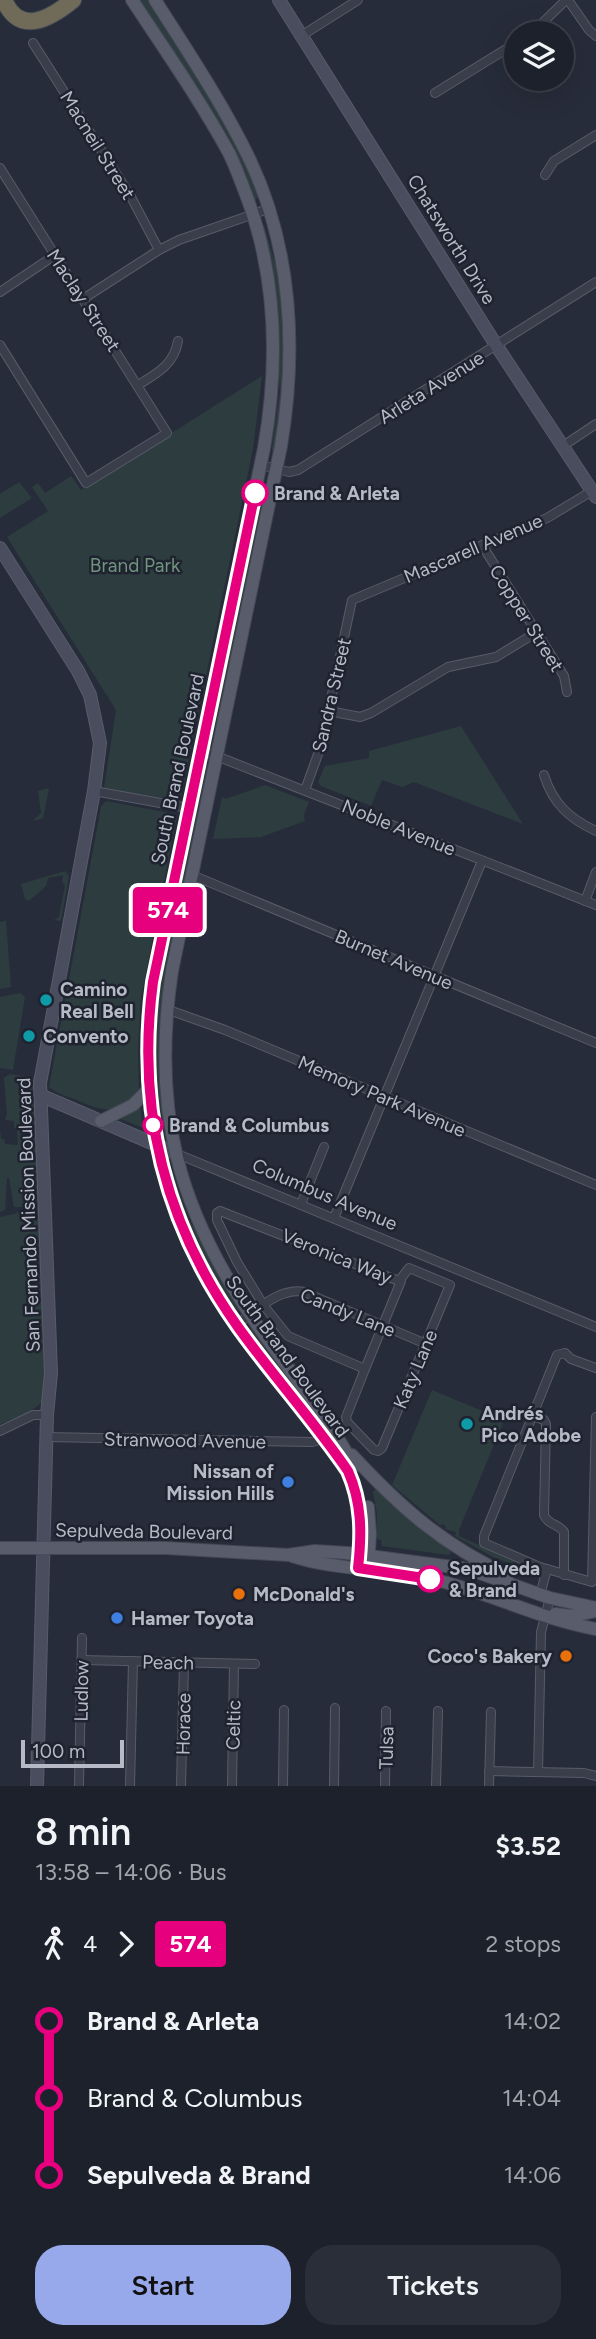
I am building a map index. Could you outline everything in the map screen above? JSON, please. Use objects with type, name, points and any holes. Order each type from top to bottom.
[{"type":"highway","points":[[4,0],[16,17],[32,21],[51,16],[73,0]]},
{"type":"main road","name":"South Brand Boulevard","points":[[132,0],[230,155],[253,214],[265,261],[273,325],[273,391],[261,466],[153,982],[148,1044],[149,1088],[158,1145],[172,1201],[189,1244],[236,1325],[355,1468],[365,1493],[370,1533],[364,1562]]},
{"type":"main road","name":"South Brand Boulevard","points":[[155,0],[245,150],[268,209],[283,267],[289,310],[290,351],[287,407],[276,469],[166,1009],[164,1074],[169,1121],[188,1199],[204,1236],[331,1439]]},
{"type":"main road","name":"Chatsworth Drive","points":[[279,0],[496,345],[594,494]]},
{"type":"main road","name":"San Fernando Mission Boulevard","points":[[0,548],[78,671],[95,710],[100,743],[94,791],[41,1074],[51,1355],[42,1548],[37,1786]]},
{"type":"main road","points":[[101,1121],[133,1105],[149,1088]]},
{"type":"main road","name":"Columbus Avenue","points":[[40,1095],[175,1153]]},
{"type":"main road","points":[[44,1170],[49,1153],[49,1118],[57,1108],[66,1106]]},
{"type":"main road","points":[[331,1439],[422,1524],[476,1560],[531,1585],[545,1597]]},
{"type":"main road","name":"Sepulveda Boulevard","points":[[0,1548],[166,1548],[288,1555],[314,1563],[364,1562],[468,1569],[545,1597],[596,1610]]},
{"type":"main road","name":"Sepulveda Boulevard","points":[[364,1562],[460,1586],[545,1618],[596,1629]]},
{"type":"main road","points":[[545,1618],[551,1614],[570,1616],[596,1610]]},
{"type":"street","points":[[301,36],[358,0]]},
{"type":"street","points":[[545,21],[567,0],[596,36]]},
{"type":"street","name":"Macneil Street","points":[[33,43],[131,197],[159,250]]},
{"type":"street","points":[[435,93],[504,50]]},
{"type":"street","points":[[545,175],[554,161],[596,135]]},
{"type":"street","name":"Maclay Street","points":[[0,168],[167,433],[86,483],[0,345]]},
{"type":"street","points":[[83,299],[159,250],[198,233],[268,209]]},
{"type":"street","points":[[0,292],[55,255]]},
{"type":"street","name":"Arleta Avenue","points":[[261,466],[298,470],[596,282]]},
{"type":"street","points":[[138,385],[164,368],[174,355],[178,341]]},
{"type":"street","points":[[563,446],[596,424]]},
{"type":"street","name":"Mascarell Avenue","points":[[352,600],[547,518],[594,494]]},
{"type":"street","name":"Copper Street","points":[[482,545],[564,676],[567,692]]},
{"type":"street","name":"Sandra Street","points":[[305,790],[321,746],[352,600]]},
{"type":"street","points":[[329,710],[360,717],[371,713],[448,667],[496,657],[537,632]]},
{"type":"street","name":"Noble Avenue","points":[[201,750],[596,905]]},
{"type":"street","points":[[544,775],[549,791],[561,808],[578,822],[596,831]]},
{"type":"street","points":[[94,791],[188,808]]},
{"type":"street","points":[[334,1218],[482,861]]},
{"type":"street","points":[[585,901],[596,872]]},
{"type":"street","name":"Burnet Avenue","points":[[192,875],[596,1043]]},
{"type":"street","name":"Memory Park Avenue","points":[[166,1009],[225,1030],[596,1185]]},
{"type":"street","points":[[301,1204],[324,1147]]},
{"type":"street","name":"Columbus Avenue","points":[[175,1153],[596,1327]]},
{"type":"street","name":"Veronica Way","points":[[264,1306],[237,1262],[217,1220],[217,1213],[224,1211],[401,1281],[409,1268],[450,1284]]},
{"type":"street","points":[[264,1306],[288,1336],[365,1369],[401,1281]]},
{"type":"street","name":"Katy Lane","points":[[365,1369],[346,1417],[347,1422],[378,1451],[382,1448],[450,1284]]},
{"type":"street","name":"Candy Lane","points":[[236,1325],[283,1292],[294,1290],[426,1344]]},
{"type":"street","points":[[596,1368],[571,1359],[565,1353],[559,1353],[483,1540],[486,1545],[564,1575],[592,1582],[596,1417]]},
{"type":"street","points":[[0,1431],[33,1415],[47,1415]]},
{"type":"street","points":[[534,1416],[544,1420],[546,1424],[544,1515],[548,1522],[565,1532],[564,1575]]},
{"type":"street","name":"Stranwood Avenue","points":[[46,1437],[312,1442],[331,1439]]},
{"type":"street","points":[[538,1772],[541,1635],[545,1618],[547,1569]]},
{"type":"street","name":"Ludlow","points":[[79,1786],[82,1638]]},
{"type":"street","name":"Peach","points":[[82,1660],[255,1664]]},
{"type":"street","points":[[130,1786],[133,1661]]},
{"type":"street","name":"Horace","points":[[181,1786],[184,1662]]},
{"type":"street","name":"Celtic","points":[[232,1786],[234,1664]]},
{"type":"street","points":[[334,1786],[335,1708]]},
{"type":"street","points":[[284,1710],[284,1786]]},
{"type":"street","name":"Tulsa","points":[[385,1786],[386,1711]]},
{"type":"street","points":[[436,1786],[438,1711]]},
{"type":"street","points":[[489,1786],[491,1713]]},
{"type":"street","points":[[489,1771],[584,1773],[596,1776]]},
{"type":"green space","points":[[140,0],[150,0],[230,129],[257,191],[257,199],[253,200],[203,99]]},
{"type":"green space","points":[[264,225],[281,284],[286,361],[276,451],[272,451],[272,447],[280,390],[261,226]]},
{"type":"green space","name":"Brand Park","points":[[262,376],[253,449],[180,801],[104,788],[116,710],[7,537],[48,511],[32,487],[38,483],[45,493],[71,476],[81,490]]},
{"type":"green space","points":[[19,482],[32,498],[0,518],[0,494]]},
{"type":"green space","points":[[264,484],[269,485],[216,735],[223,667],[260,491]]},
{"type":"green space","points":[[461,726],[523,824],[414,782],[402,787],[382,780],[371,806],[321,786],[318,782],[325,766],[369,758],[369,751]]},
{"type":"green space","points":[[204,765],[210,766],[168,971],[166,1126],[163,1130],[152,1059],[159,973]]},
{"type":"green space","points":[[265,785],[309,802],[304,815],[305,821],[261,837],[213,839],[222,797],[226,799]]},
{"type":"green space","points":[[49,788],[43,818],[33,821],[41,813],[38,791]]},
{"type":"green space","points":[[106,801],[177,816],[141,998],[139,1091],[123,1105],[101,1109],[49,1087],[101,807]]},
{"type":"green space","points":[[65,871],[69,876],[61,921],[54,920],[59,917],[65,885],[62,882],[63,875],[48,878],[46,886],[29,901],[25,899],[21,884]]},
{"type":"green space","points":[[6,921],[11,987],[0,989],[0,922]]},
{"type":"green space","points":[[20,993],[25,997],[13,1070],[0,1068],[0,997]]},
{"type":"green space","points":[[10,1074],[36,1078],[40,1200],[14,1207],[7,1178],[5,1210],[0,1212],[0,1128],[1,1139],[4,1139],[5,1144],[18,1145],[14,1121],[5,1120],[7,1114],[4,1078]]},
{"type":"green space","points":[[140,1104],[143,1128],[121,1119],[122,1116]]},
{"type":"green space","points":[[169,1170],[172,1170],[189,1220],[240,1308],[239,1312],[204,1262]]},
{"type":"green space","points":[[37,1204],[40,1206],[46,1308],[45,1388],[39,1405],[0,1425],[0,1217]]},
{"type":"green space","points":[[253,1327],[307,1404],[304,1406],[254,1339],[249,1329]]},
{"type":"green space","points":[[432,1390],[504,1420],[459,1530],[459,1536],[537,1572],[540,1576],[495,1558],[455,1536],[456,1532],[445,1529],[446,1526],[440,1525],[392,1485]]},
{"type":"green space","points":[[376,1489],[417,1526],[452,1551],[449,1555],[382,1546],[381,1540],[377,1539],[373,1491]]},
{"type":"bus line","name":"574","points":[[255,493],[153,982],[148,1065],[154,1131],[164,1178],[201,1269],[236,1325],[348,1471],[360,1506],[361,1542],[358,1568],[430,1579]]},
{"type":"place","name":"Brand & Arleta","points":[[255,493]]},
{"type":"place","name":"Camino Real Bell","points":[[46,1000]]},
{"type":"place","name":"Convento","points":[[29,1036]]},
{"type":"place","name":"Brand & Columbus","points":[[153,1125]]},
{"type":"place","name":"Andrés Pico Adobe","points":[[467,1424]]},
{"type":"place","name":"Nissan of Mission Hills","points":[[288,1482]]},
{"type":"place","name":"Sepulveda & Brand","points":[[430,1579]]},
{"type":"place","name":"McDonald's","points":[[239,1594]]},
{"type":"place","name":"Hamer Toyota","points":[[117,1618]]},
{"type":"place","name":"Coco's Bakery","points":[[566,1656]]}]
